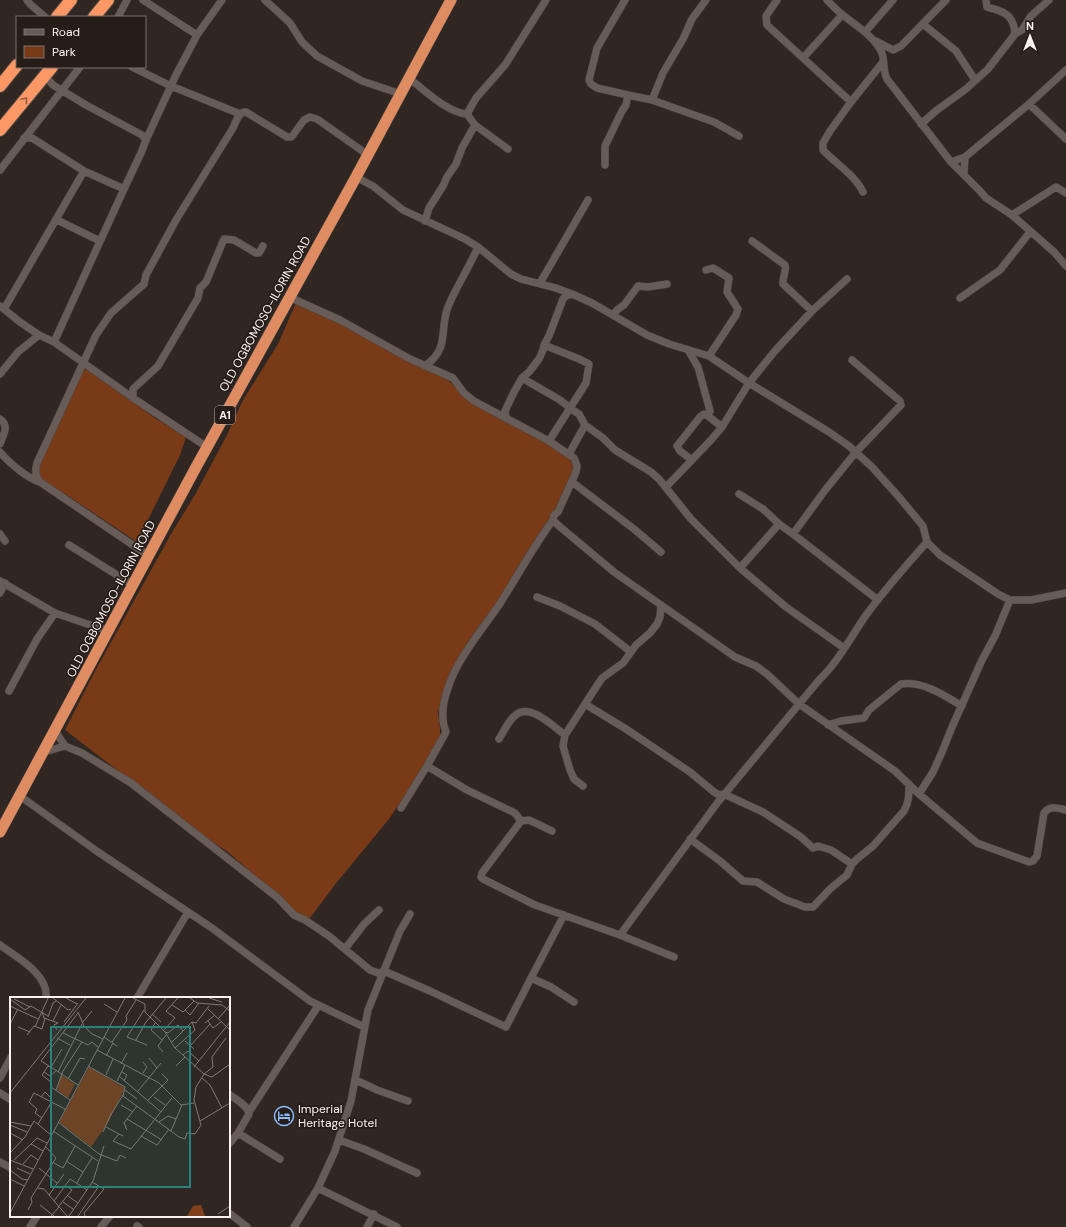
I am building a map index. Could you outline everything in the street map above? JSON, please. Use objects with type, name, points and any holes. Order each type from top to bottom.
[{"type":"highway","points":[[58,16],[71,0]]},
{"type":"highway","points":[[95,16],[108,0]]},
{"type":"highway","name":"OLD OGBOMOSO-ILORIN ROAD","points":[[0,831],[44,752],[207,447],[356,177],[451,0]]},
{"type":"highway","points":[[0,86],[16,67]]},
{"type":"highway","points":[[0,130],[49,72]]},
{"type":"street","points":[[27,0],[44,16]]},
{"type":"street","points":[[119,16],[128,0]]},
{"type":"street","points":[[143,0],[197,35]]},
{"type":"street","points":[[54,342],[171,86],[197,35],[222,0]]},
{"type":"street","points":[[265,0],[290,23],[302,42],[317,56],[362,81],[401,94]]},
{"type":"street","points":[[467,114],[476,98],[505,65],[546,0]]},
{"type":"street","points":[[625,0],[597,48],[589,80],[591,84],[597,88],[652,100],[714,122],[739,136]]},
{"type":"street","points":[[652,100],[663,72],[683,39],[692,19],[706,0]]},
{"type":"street","points":[[777,0],[766,16],[768,25],[851,102]]},
{"type":"street","points":[[827,0],[842,15],[874,40],[893,50],[903,44],[946,0]]},
{"type":"street","points":[[865,32],[893,0]]},
{"type":"street","points":[[986,0],[987,7],[1002,10],[1009,16],[1015,25],[1015,34]]},
{"type":"street","points":[[921,124],[995,62],[1015,34],[1022,30],[1031,16],[1049,0]]},
{"type":"street","points":[[804,58],[842,15]]},
{"type":"street","points":[[923,24],[956,51],[975,80]]},
{"type":"street","points":[[874,40],[880,49],[884,74],[887,79],[952,162],[986,198],[1012,215],[1054,252],[1066,266]]},
{"type":"street","points":[[863,192],[858,183],[823,150],[823,143],[851,102],[883,62]]},
{"type":"street","points":[[0,170],[79,68]]},
{"type":"street","points":[[134,68],[171,86],[240,114],[246,112],[287,137],[293,136],[304,120],[310,117],[317,119],[368,155]]},
{"type":"street","points":[[952,162],[965,156],[1028,104],[1066,70]]},
{"type":"street","points":[[49,72],[53,85],[86,105],[142,135],[146,140]]},
{"type":"street","points":[[409,78],[448,107],[460,114],[467,114]]},
{"type":"street","points":[[605,165],[605,146],[626,105],[628,95]]},
{"type":"street","points":[[1028,104],[1066,139]]},
{"type":"street","points":[[40,482],[36,477],[35,470],[37,463],[84,364],[96,335],[111,313],[144,284],[146,275],[176,220],[233,128],[240,114]]},
{"type":"street","points":[[467,114],[476,125],[508,149]]},
{"type":"street","points":[[426,221],[429,208],[456,164],[462,148],[476,125]]},
{"type":"street","points":[[30,130],[32,138]]},
{"type":"street","points":[[24,138],[32,138],[84,171],[124,189]]},
{"type":"street","points":[[964,174],[965,156]]},
{"type":"street","points":[[84,171],[2,308],[39,335],[54,342],[133,398],[207,447]]},
{"type":"street","points":[[356,177],[374,186],[398,208],[465,239],[478,247],[511,274],[521,279],[540,283],[572,294],[592,303],[652,337],[669,344],[709,356],[749,383],[829,432],[856,452],[872,467],[919,520],[923,526],[927,542],[940,555],[998,594],[1010,600],[1031,600],[1066,593]]},
{"type":"street","points":[[1012,215],[1056,187],[1066,193]]},
{"type":"street","points":[[540,283],[588,200]]},
{"type":"street","points":[[56,220],[100,241]]},
{"type":"street","points":[[960,298],[1000,270],[1030,232]]},
{"type":"street","points":[[133,398],[133,389],[155,370],[168,351],[198,298],[200,288],[206,282],[224,239],[234,240],[256,253],[259,253],[263,246]]},
{"type":"street","points":[[752,241],[785,265],[786,269],[783,284],[812,311]]},
{"type":"street","points":[[426,365],[435,358],[441,346],[445,315],[478,247]]},
{"type":"street","points":[[706,270],[713,268],[729,278],[727,292],[738,310],[709,356]]},
{"type":"street","points":[[666,487],[712,440],[722,427],[749,383],[774,352],[812,311],[847,279]]},
{"type":"street","points":[[613,316],[617,310],[624,305],[638,286],[648,287],[667,284]]},
{"type":"street","points":[[506,418],[505,411],[514,392],[522,378],[529,372],[539,359],[563,299],[572,294]]},
{"type":"street","points":[[289,297],[340,320],[410,359],[453,378],[464,393],[474,401],[549,441],[574,458],[577,466],[572,482],[558,512],[554,515],[553,520],[508,591],[463,657],[448,688],[442,724],[446,732],[401,808]]},
{"type":"street","points":[[0,374],[18,352],[39,335]]},
{"type":"street","points":[[544,346],[589,364],[586,383],[549,441]]},
{"type":"street","points":[[688,350],[698,367],[710,411],[708,416]]},
{"type":"street","points":[[793,534],[826,489],[856,452],[901,405],[900,401],[852,360]]},
{"type":"street","points":[[522,378],[570,407],[579,414],[585,425],[603,438],[615,450],[651,472],[666,487],[691,520],[740,568],[786,607],[844,648]]},
{"type":"street","points":[[692,460],[680,452],[677,446],[700,417],[704,414],[722,427]]},
{"type":"street","points":[[0,419],[6,425],[6,429],[0,444]]},
{"type":"street","points":[[569,454],[585,425]]},
{"type":"street","points":[[0,452],[4,457],[32,479],[40,482],[149,556]]},
{"type":"street","points":[[572,482],[634,529],[661,552]]},
{"type":"street","points":[[739,494],[763,509],[779,524],[878,600]]},
{"type":"street","points":[[553,520],[614,572],[735,657],[756,666],[767,674],[799,704],[895,771],[919,794],[977,843],[1029,862],[1036,860],[1044,813],[1051,808],[1066,810]]},
{"type":"street","points":[[740,568],[779,524]]},
{"type":"street","points":[[0,534],[5,541]]},
{"type":"street","points":[[620,936],[724,794],[828,671],[878,600],[927,542]]},
{"type":"street","points":[[69,545],[133,586]]},
{"type":"street","points":[[0,593],[2,582],[55,613],[108,631]]},
{"type":"street","points":[[538,597],[560,606],[595,624],[631,652]]},
{"type":"street","points":[[919,794],[936,765],[1010,600]]},
{"type":"street","points":[[583,786],[574,779],[570,770],[563,746],[565,735],[602,678],[623,663],[636,645],[650,633],[657,624],[660,617],[661,605]]},
{"type":"street","points":[[9,691],[37,639],[55,613]]},
{"type":"street","points":[[828,725],[841,721],[864,718],[869,710],[901,684],[916,684],[962,706]]},
{"type":"street","points":[[585,704],[626,729],[690,772],[714,792],[720,795],[724,794],[763,812],[801,837],[813,848],[818,846],[831,850],[852,864]]},
{"type":"street","points":[[499,739],[513,717],[524,711],[531,711],[565,735]]},
{"type":"street","points":[[55,731],[65,746],[82,753],[131,783],[278,898],[294,915],[305,920],[329,936],[370,970],[378,973],[384,971],[506,1027],[564,915]]},
{"type":"street","points":[[44,752],[65,746]]},
{"type":"street","points":[[427,766],[467,790],[515,813],[521,821]]},
{"type":"street","points":[[690,839],[720,861],[743,881],[760,883],[784,899],[809,908],[813,907],[831,888],[847,875],[852,864],[872,846],[904,811],[908,805],[908,784]]},
{"type":"street","points":[[20,796],[98,852],[212,928],[318,1006],[364,1027]]},
{"type":"street","points":[[552,832],[529,820],[521,821],[482,873],[481,877],[535,905],[674,957]]},
{"type":"street","points":[[345,949],[364,924],[379,910]]},
{"type":"street","points":[[138,997],[188,912]]},
{"type":"street","points":[[294,1227],[318,1188],[339,1140],[356,1080],[364,1027],[372,998],[400,931],[410,914]]},
{"type":"street","points":[[0,945],[30,966],[43,982],[47,993],[46,997]]},
{"type":"street","points":[[531,978],[551,987],[574,1002]]},
{"type":"street","points":[[230,1143],[238,1133],[248,1117],[249,1112],[318,1006]]},
{"type":"street","points":[[0,1078],[10,1059]]},
{"type":"street","points":[[356,1080],[408,1101]]},
{"type":"street","points":[[0,1093],[10,1099]]},
{"type":"street","points":[[230,1095],[245,1106],[249,1112]]},
{"type":"street","points":[[238,1133],[280,1159]]},
{"type":"street","points":[[339,1140],[364,1149],[416,1173]]},
{"type":"street","points":[[0,1162],[10,1167]]},
{"type":"street","points":[[318,1188],[374,1214],[397,1227]]},
{"type":"street","points":[[230,1214],[247,1227]]},
{"type":"street","points":[[367,1227],[374,1214]]},
{"type":"street","points":[[30,1227],[36,1217]]},
{"type":"street","points":[[101,1227],[109,1217]]},
{"type":"green space","points":[[296,303],[367,337],[448,380],[470,401],[545,441],[569,458],[573,466],[571,479],[555,509],[444,692],[438,713],[440,739],[389,819],[337,882],[310,918],[298,914],[228,852],[202,835],[65,730],[94,673],[171,534],[196,493],[226,437],[243,400],[278,344]]},
{"type":"green space","points":[[86,369],[155,418],[186,437],[180,455],[137,542],[65,494],[46,484],[40,478],[38,469],[41,459],[82,371]]},
{"type":"place","name":"Imperial Heritage Hotel","points":[[284,1116]]}]
